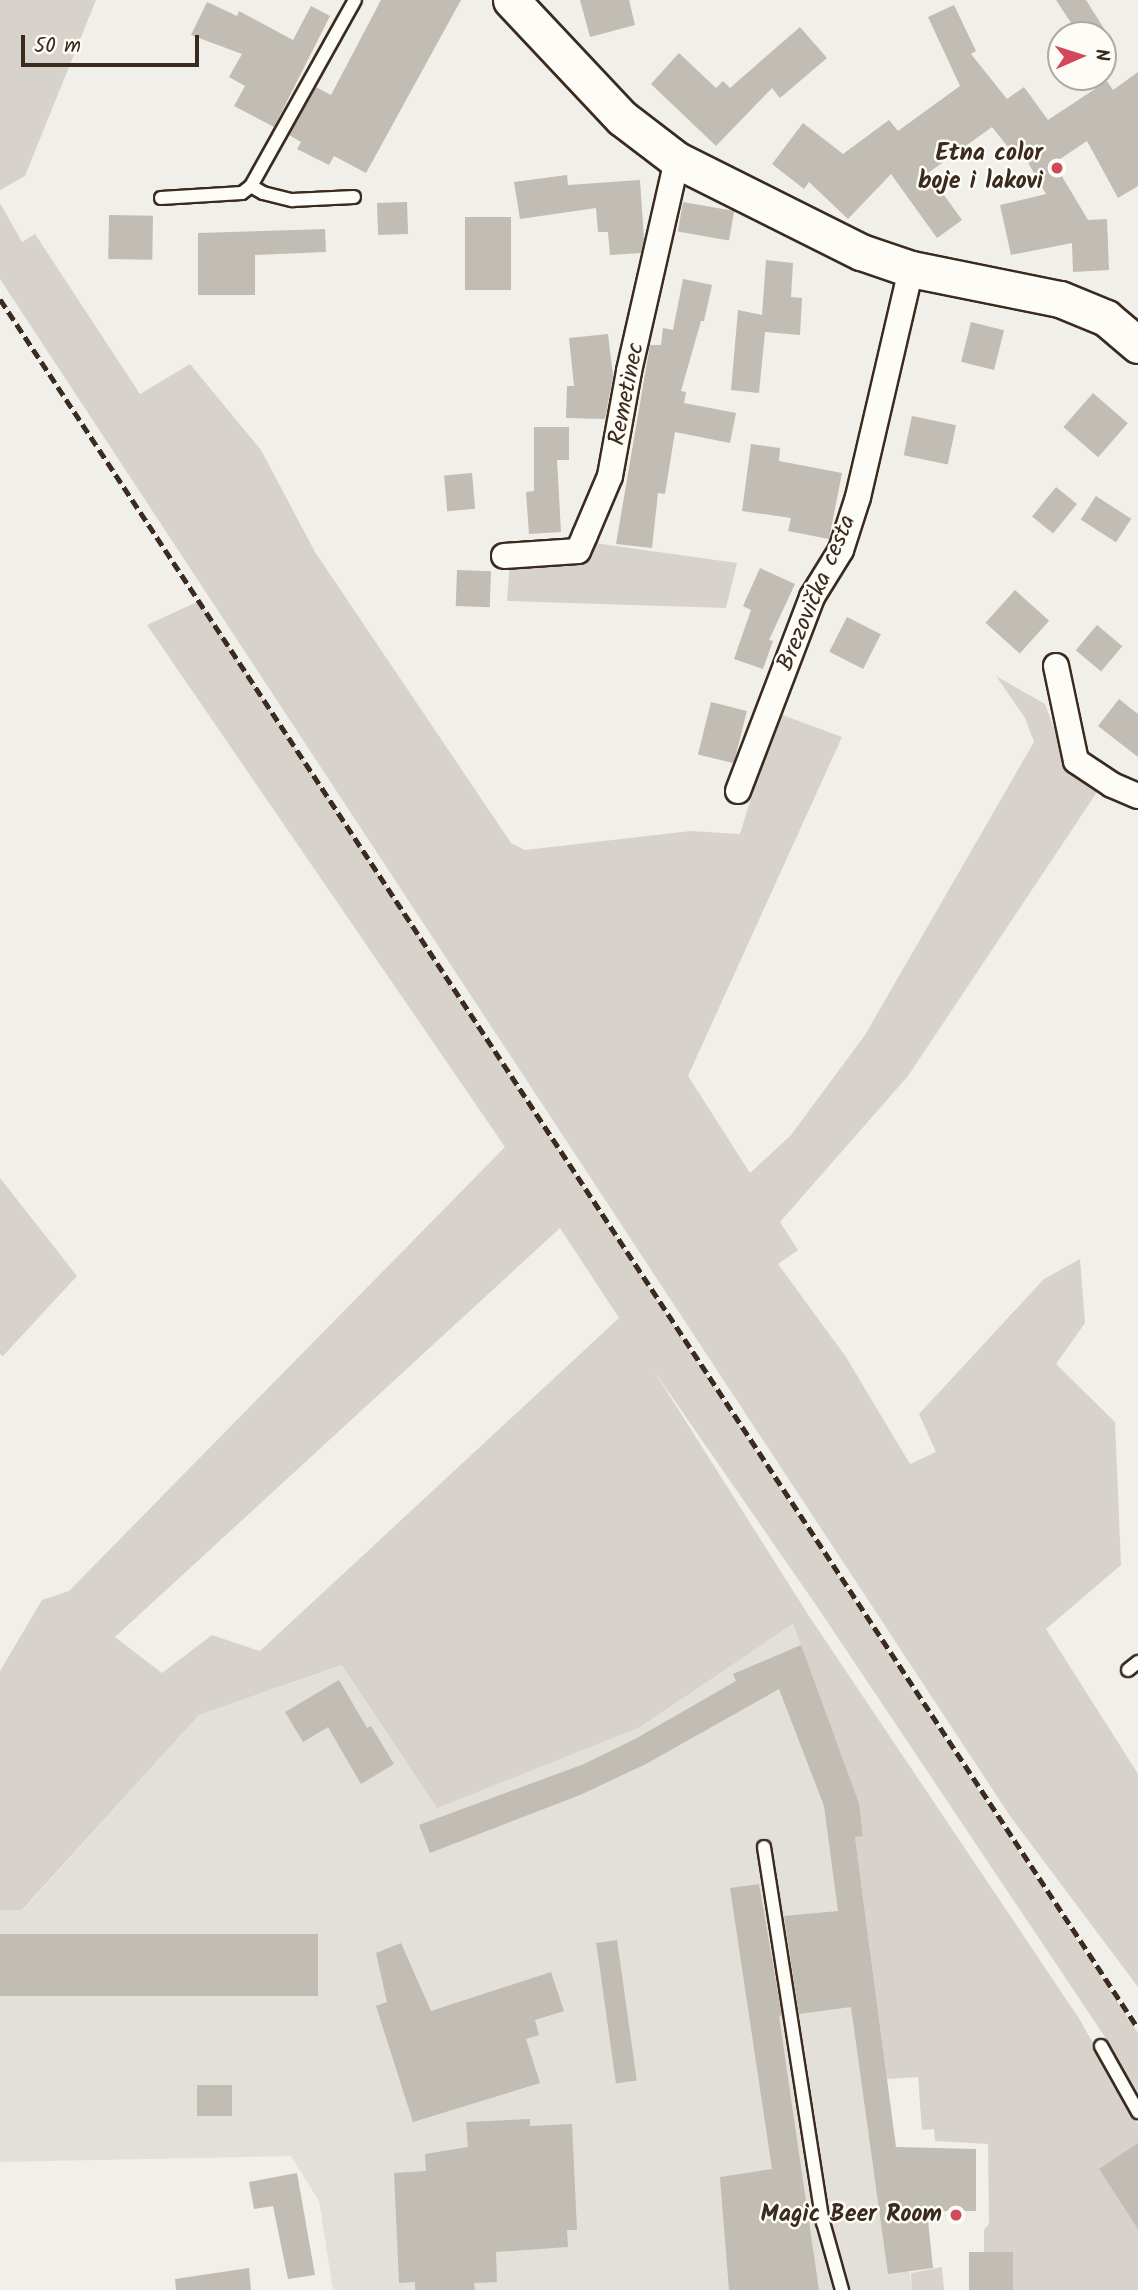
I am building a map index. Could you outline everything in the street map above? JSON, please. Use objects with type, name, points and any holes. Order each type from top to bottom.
[{"type":"main road","points":[[511,0],[622,118],[677,160],[815,232],[861,252],[911,269],[1060,299],[1106,318],[1138,345]]},
{"type":"street","name":"Remetinec","points":[[504,556],[578,551],[585,536],[612,466],[629,372],[677,160]]},
{"type":"street","name":"Brezovička cesta","points":[[738,791],[812,597],[841,551],[858,497],[911,269]]},
{"type":"street","points":[[1056,666],[1076,761],[1112,785],[1138,796]]},
{"type":"lane","points":[[161,198],[242,193],[251,186],[355,0]]},
{"type":"lane","points":[[251,186],[262,192],[292,200],[354,197]]},
{"type":"lane","points":[[764,1847],[822,2222],[842,2290]]},
{"type":"lane","points":[[1101,2046],[1138,2112]]},
{"type":"shaded area","points":[[0,0],[96,0],[25,176],[0,190]]},
{"type":"shaded area","points":[[0,203],[22,242],[35,234],[140,394],[190,364],[261,450],[315,552],[511,843],[525,850],[691,831],[740,834],[777,713],[842,737],[688,1076],[750,1173],[791,1135],[865,1035],[1034,742],[1025,718],[996,676],[1045,704],[1069,769],[1101,786],[908,1076],[780,1222],[798,1250],[778,1264],[846,1357],[910,1464],[936,1452],[919,1414],[1044,1279],[1080,1259],[1085,1323],[1056,1364],[1115,1422],[1121,1565],[1046,1629],[1138,1774],[1138,1987],[1010,1816],[0,279]]},
{"type":"shaded area","points":[[594,543],[737,563],[726,608],[507,601],[510,561]]},
{"type":"shaded area","points":[[199,601],[1138,2033],[1138,2101],[1113,2049],[818,1608],[652,1368],[809,1616],[1080,2020],[1138,2124],[1138,2290],[1013,2290],[984,2252],[984,2230],[989,2224],[988,2144],[935,2141],[934,2129],[922,2130],[918,2077],[887,2079],[855,1837],[863,1835],[859,1803],[793,1624],[640,1727],[437,1808],[342,1665],[199,1715],[22,1910],[0,1910],[0,1671],[42,1600],[69,1591],[505,1147],[147,625]],"holes":[[[560,1228],[619,1318],[260,1651],[212,1635],[162,1673],[115,1637]]]},
{"type":"shaded area","points":[[0,1178],[77,1276],[3,1356],[0,1354]]},
{"type":"shaded area","points":[[793,1624],[859,1803],[863,1836],[855,1837],[912,2290],[333,2290],[319,2201],[291,2156],[0,2162],[0,1910],[23,1910],[199,1715],[343,1665],[640,1727]]},
{"type":"shaded area","points":[[942,2267],[944,2290],[912,2290],[911,2273]]},
{"type":"building","points":[[381,0],[461,0],[366,173],[334,156],[329,165],[297,149],[301,142],[289,135],[316,87],[331,95]]},
{"type":"building","points":[[580,0],[629,0],[635,25],[590,37]]},
{"type":"building","points":[[1056,0],[1086,0],[1099,21],[1070,21]]},
{"type":"building","points":[[207,2],[237,16],[239,11],[293,40],[311,6],[330,16],[274,127],[234,106],[245,86],[229,77],[242,54],[191,35]]},
{"type":"building","points":[[954,5],[976,51],[971,54],[1007,99],[1024,87],[1048,120],[1092,91],[1117,91],[1117,87],[1138,72],[1138,186],[1118,198],[1087,141],[1054,163],[1088,220],[1107,219],[1109,270],[1073,272],[1072,243],[1011,255],[1000,205],[1046,194],[1022,152],[1016,157],[992,127],[928,173],[962,220],[937,238],[891,174],[848,219],[809,182],[804,189],[772,164],[803,123],[843,154],[889,120],[898,131],[960,86],[928,17]]},
{"type":"building","points":[[800,27],[827,58],[780,98],[772,88],[716,146],[651,84],[679,53],[716,88],[723,81],[730,88]]},
{"type":"building","points":[[567,175],[568,185],[640,180],[644,239],[641,253],[610,255],[608,232],[598,232],[596,208],[520,219],[514,182]]},
{"type":"building","points":[[407,202],[408,234],[378,235],[377,203]]},
{"type":"building","points":[[683,202],[734,211],[729,241],[678,232]]},
{"type":"building","points":[[109,215],[153,216],[152,260],[108,259]]},
{"type":"building","points":[[465,217],[511,217],[511,290],[465,290]]},
{"type":"building","points":[[325,229],[326,252],[255,255],[255,295],[198,295],[198,233]]},
{"type":"building","points":[[766,260],[793,263],[791,297],[802,298],[800,335],[765,332],[759,393],[731,390],[738,310],[762,315]]},
{"type":"building","points":[[683,279],[712,285],[704,321],[701,321],[681,391],[686,392],[684,403],[736,413],[730,443],[675,432],[665,494],[658,493],[652,548],[616,544],[650,345],[661,345],[663,328],[673,330]]},
{"type":"building","points":[[971,322],[1004,330],[994,370],[961,362]]},
{"type":"building","points":[[608,334],[613,376],[605,419],[566,418],[567,386],[574,386],[569,338]]},
{"type":"building","points":[[1093,393],[1128,423],[1098,457],[1063,427]]},
{"type":"building","points":[[912,416],[956,425],[948,464],[904,455]]},
{"type":"building","points":[[534,427],[569,427],[569,460],[557,460],[561,532],[529,534],[526,492],[534,491]]},
{"type":"building","points":[[751,444],[780,448],[779,461],[842,473],[829,539],[788,531],[791,518],[742,511]]},
{"type":"building","points":[[472,473],[475,509],[447,511],[444,475]]},
{"type":"building","points":[[1056,487],[1077,504],[1053,534],[1032,517]]},
{"type":"building","points":[[1096,496],[1131,519],[1116,542],[1081,519]]},
{"type":"building","points":[[760,568],[795,584],[769,640],[773,641],[763,669],[734,659],[751,610],[743,606]]},
{"type":"building","points":[[457,570],[491,571],[490,607],[456,606]]},
{"type":"building","points":[[1015,590],[1049,621],[1020,653],[986,623]]},
{"type":"building","points":[[847,617],[881,634],[863,669],[829,652]]},
{"type":"building","points":[[1097,625],[1122,646],[1101,671],[1076,650]]},
{"type":"building","points":[[1119,699],[1138,714],[1138,757],[1098,726]]},
{"type":"building","points":[[711,702],[747,711],[734,763],[698,754]]},
{"type":"building","points":[[801,1645],[859,1803],[863,1836],[855,1837],[896,2147],[976,2149],[976,2211],[927,2211],[933,2268],[888,2274],[851,2007],[799,2014],[784,1916],[838,1911],[824,1806],[779,1689],[646,1764],[580,1795],[430,1853],[419,1825],[584,1764],[635,1739],[736,1681],[733,1674]]},
{"type":"building","points":[[339,1680],[367,1728],[371,1726],[394,1764],[361,1784],[328,1727],[303,1742],[285,1712]]},
{"type":"building","points":[[759,1884],[782,2016],[779,2016],[819,2290],[729,2290],[720,2177],[772,2169],[730,1888]]},
{"type":"building","points":[[0,1934],[318,1934],[318,1996],[0,1996]]},
{"type":"building","points":[[617,1940],[637,2081],[616,2084],[596,1943]]},
{"type":"building","points":[[401,1943],[431,2011],[551,1972],[564,2011],[535,2020],[539,2035],[526,2039],[540,2083],[413,2122],[376,2006],[387,2002],[376,1953]]},
{"type":"building","points":[[197,2085],[232,2085],[232,2116],[197,2116]]},
{"type":"building","points":[[530,2119],[530,2126],[572,2124],[577,2230],[567,2230],[568,2247],[496,2252],[497,2282],[474,2283],[475,2290],[415,2290],[415,2282],[399,2283],[394,2173],[426,2171],[425,2154],[468,2147],[466,2122]]},
{"type":"building","points":[[1138,2143],[1138,2229],[1099,2169]]},
{"type":"building","points":[[297,2173],[315,2275],[288,2279],[273,2206],[254,2209],[249,2182]]},
{"type":"building","points":[[969,2252],[1013,2252],[1013,2290],[969,2290]]},
{"type":"building","points":[[249,2268],[251,2290],[176,2290],[175,2279]]},
{"type":"railway","points":[[0,299],[1138,2028]]},
{"type":"place","name":"Etna color boje i lakovi","points":[[1057,168]]},
{"type":"place","name":"Magic Beer Room","points":[[956,2215]]}]
